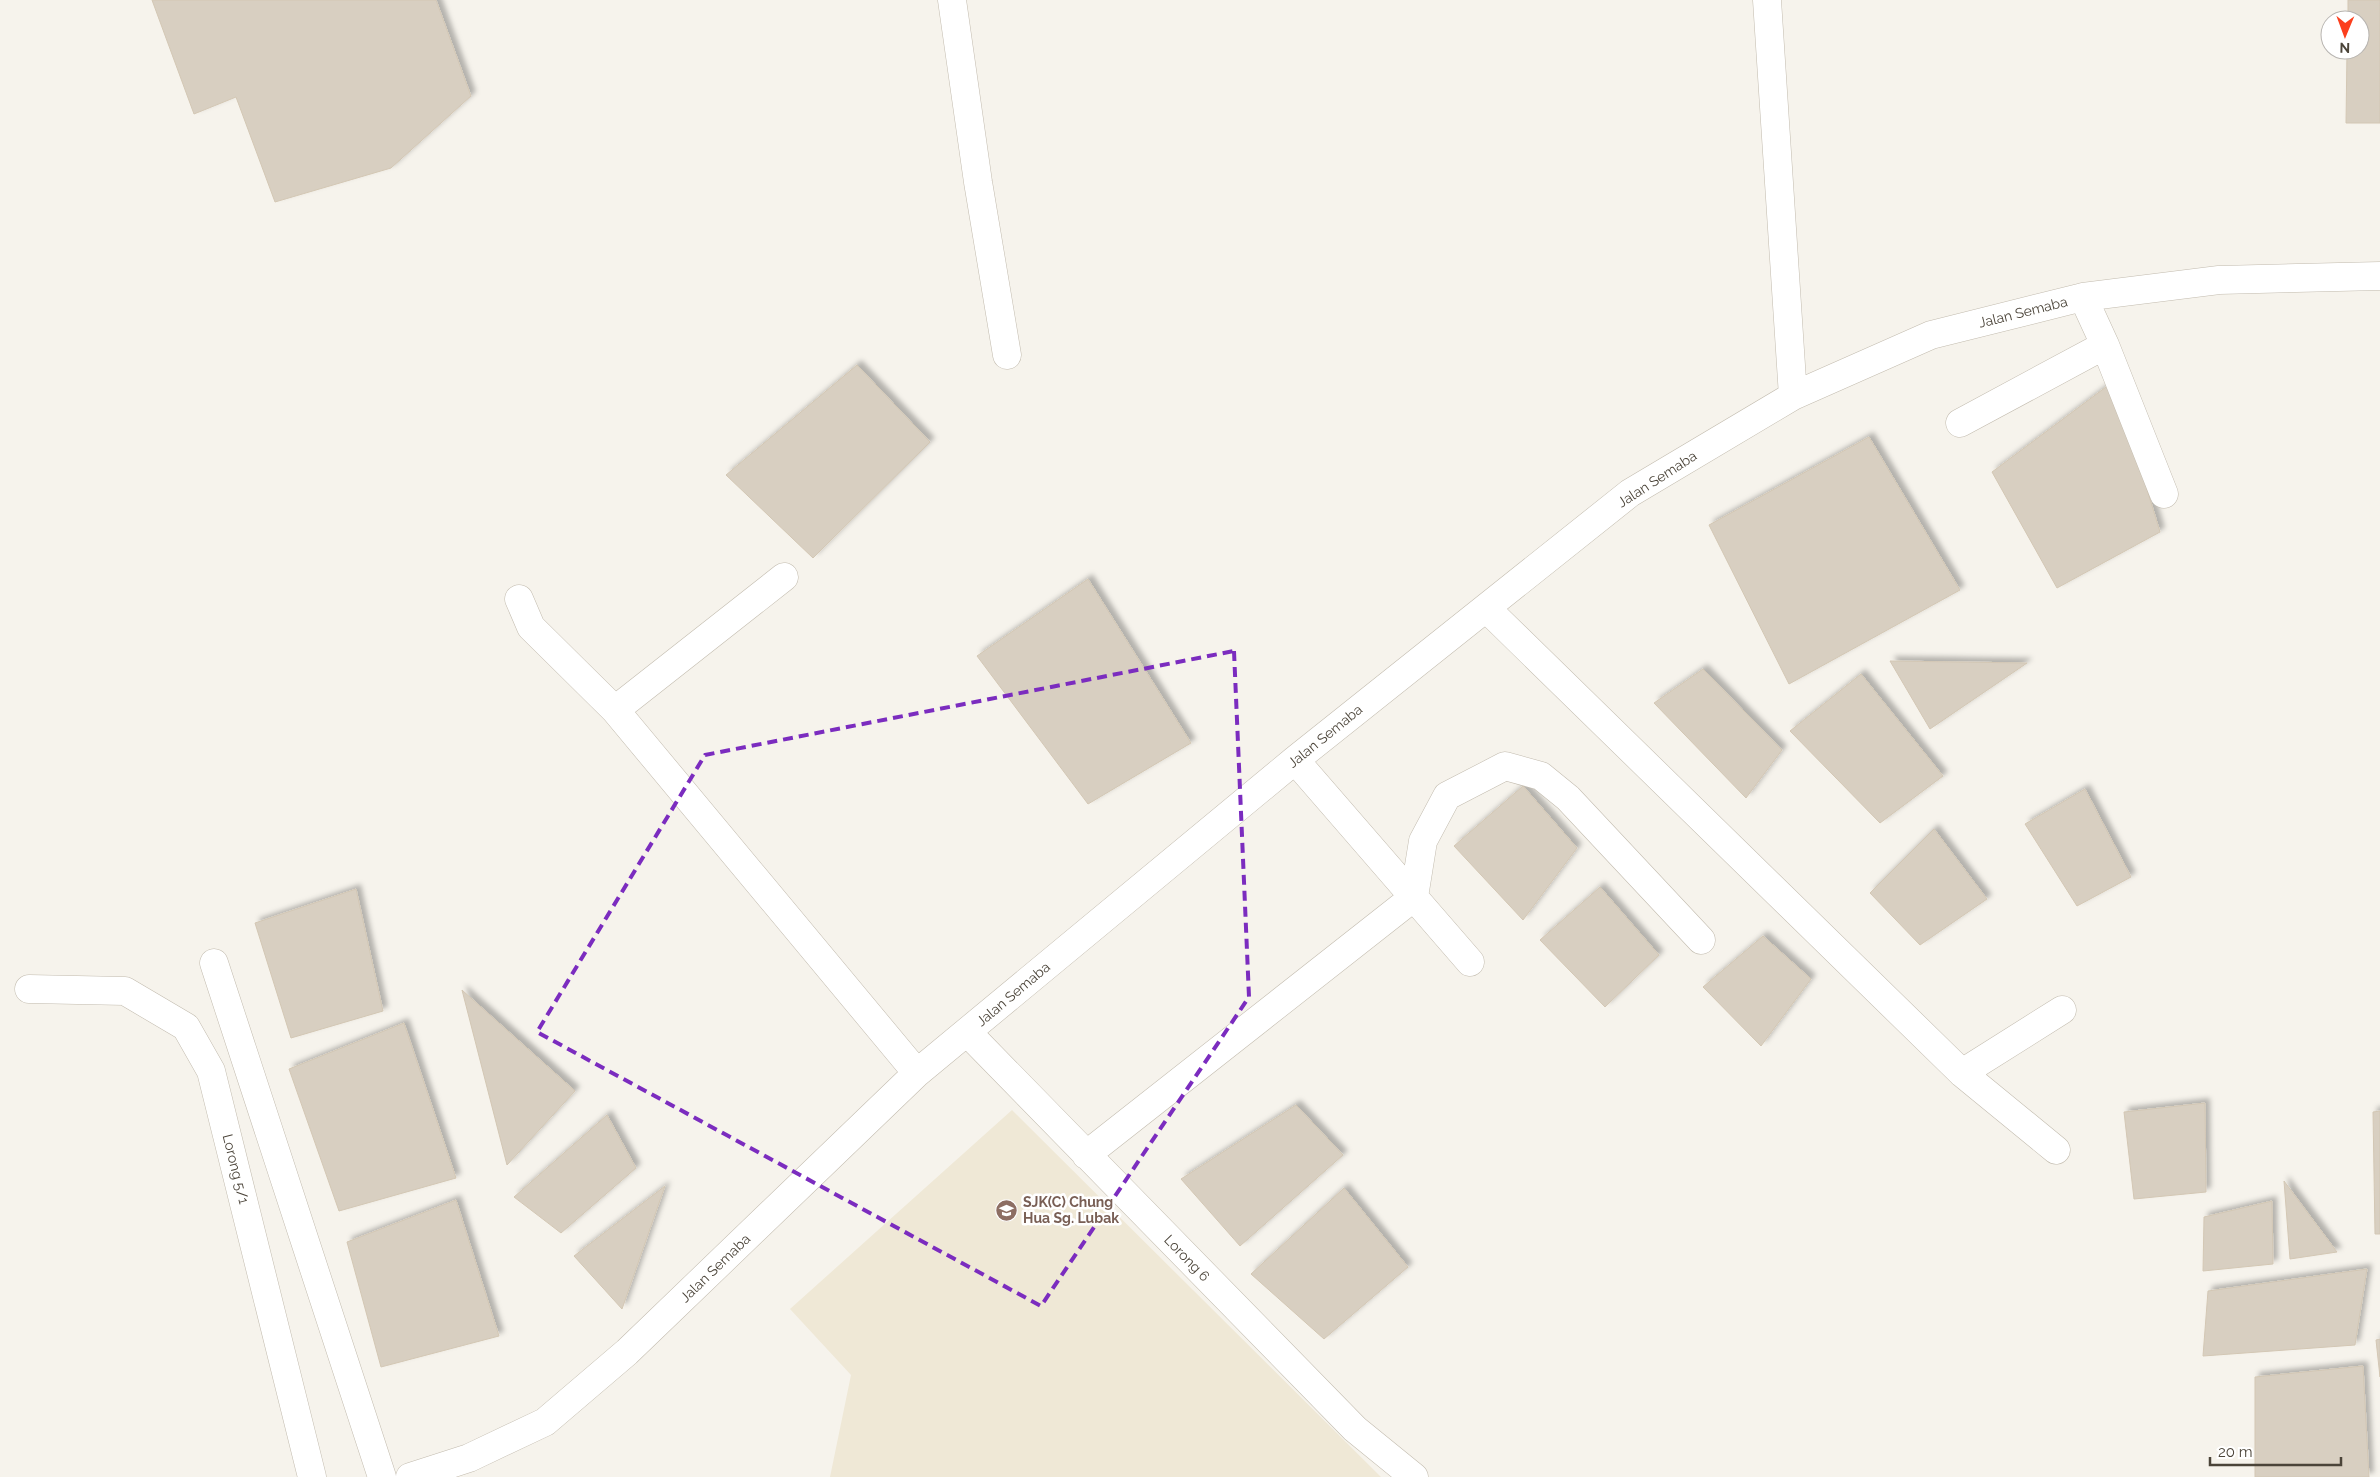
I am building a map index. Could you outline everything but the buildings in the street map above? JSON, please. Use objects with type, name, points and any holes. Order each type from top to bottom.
[{"type":"street","points":[[952,0],[978,182],[1006,354]]},
{"type":"street","points":[[1767,0],[1793,396]]},
{"type":"street","name":"Jalan Semaba","points":[[410,1477],[438,1472],[545,1422],[627,1352],[917,1073],[1295,760],[1630,493],[1793,396],[1931,334],[2083,297],[2219,280],[2380,276]]},
{"type":"street","points":[[2083,297],[2105,345],[2164,494]]},
{"type":"street","points":[[1960,423],[2105,345]]},
{"type":"street","points":[[615,710],[784,577]]},
{"type":"street","points":[[519,598],[531,627],[615,710],[917,1073]]},
{"type":"street","points":[[1486,608],[1962,1073],[2056,1150]]},
{"type":"street","points":[[1295,760],[1470,962]]},
{"type":"street","points":[[1086,1155],[1414,897],[1423,841],[1447,796],[1505,766],[1541,776],[1568,798],[1701,940]]},
{"type":"street","points":[[214,963],[382,1477]]},
{"type":"street","name":"Lorong 5/1","points":[[29,989],[125,991],[186,1028],[211,1071],[312,1477]]},
{"type":"street","points":[[1962,1073],[2062,1010]]},
{"type":"street","name":"Lorong 6","points":[[967,1032],[1355,1429],[1414,1477]]},
{"type":"highlighted area","points":[[1234,651],[1249,997],[1041,1306],[537,1032],[705,755]]},
{"type":"shaded area","name":"SJK(C) Chung Hua Sg. Lubak","points":[[1012,1110],[1381,1477],[830,1477],[851,1375],[790,1309]]},
{"type":"place","name":"SJK(C) Chung Hua Sg. Lubak","points":[[1007,1210]]}]
